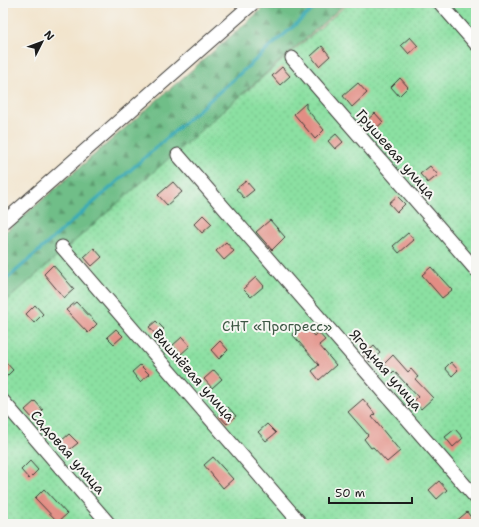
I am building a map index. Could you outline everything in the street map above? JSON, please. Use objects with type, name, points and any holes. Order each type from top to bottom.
[{"type":"street","points":[[3,223],[253,3]]},
{"type":"street","points":[[440,3],[476,44]]},
{"type":"street","name":"Грушевая улица","points":[[292,58],[476,270]]},
{"type":"street","name":"Ягодная улица","points":[[178,155],[476,498]]},
{"type":"street","name":"Вишнёвая улица","points":[[62,247],[301,524]]},
{"type":"street","name":"Садовая улица","points":[[3,400],[109,524]]},
{"type":"green space","points":[[269,3],[346,3],[3,304],[3,234]]},
{"type":"green space","name":"СНТ «Прогресс»","points":[[349,3],[476,3],[476,524],[3,524],[3,300]]},
{"type":"building","points":[[410,37],[418,46],[409,54],[401,45]]},
{"type":"building","points":[[322,46],[330,56],[319,66],[311,56]]},
{"type":"building","points":[[282,67],[290,76],[280,85],[272,76]]},
{"type":"building","points":[[400,78],[408,87],[399,96],[391,87]]},
{"type":"building","points":[[358,83],[367,93],[352,107],[343,96]]},
{"type":"building","points":[[306,103],[306,108],[324,130],[315,139],[294,114]]},
{"type":"building","points":[[375,113],[383,122],[373,131],[365,122]]},
{"type":"building","points":[[336,134],[343,142],[335,149],[328,141]]},
{"type":"building","points":[[430,166],[438,175],[428,183],[420,174]]},
{"type":"building","points":[[246,181],[254,190],[244,198],[236,189]]},
{"type":"building","points":[[173,182],[182,192],[167,205],[158,195]]},
{"type":"building","points":[[397,196],[405,204],[397,212],[389,203]]},
{"type":"building","points":[[203,215],[212,224],[202,233],[194,224]]},
{"type":"building","points":[[270,220],[285,237],[272,250],[256,232]]},
{"type":"building","points":[[408,233],[414,240],[399,253],[393,246]]},
{"type":"building","points":[[226,242],[234,251],[224,260],[216,251]]},
{"type":"building","points":[[94,248],[102,257],[92,266],[84,257]]},
{"type":"building","points":[[53,265],[74,289],[64,298],[44,274]]},
{"type":"building","points":[[431,267],[452,290],[442,298],[422,275]]},
{"type":"building","points":[[256,277],[264,286],[251,297],[243,289]]},
{"type":"building","points":[[76,302],[97,324],[88,333],[66,310]]},
{"type":"building","points":[[35,305],[43,314],[34,323],[26,314]]},
{"type":"building","points":[[156,321],[164,329],[156,335],[149,327]]},
{"type":"building","points":[[304,324],[314,336],[318,332],[325,340],[319,345],[336,365],[319,380],[312,371],[319,365],[292,334]]},
{"type":"building","points":[[116,329],[123,336],[114,344],[107,337]]},
{"type":"building","points":[[182,337],[190,346],[180,355],[172,346]]},
{"type":"building","points":[[220,341],[228,350],[219,359],[211,350]]},
{"type":"building","points":[[374,346],[380,353],[370,362],[364,355]]},
{"type":"building","points":[[393,355],[408,372],[411,369],[418,377],[415,379],[433,398],[421,409],[414,401],[418,397],[394,371],[392,373],[384,364]]},
{"type":"building","points":[[3,359],[13,370],[3,380]]},
{"type":"building","points":[[451,362],[458,370],[452,376],[445,368]]},
{"type":"building","points":[[140,365],[149,374],[140,382],[132,372]]},
{"type":"building","points":[[214,370],[222,379],[212,388],[204,379]]},
{"type":"building","points":[[363,399],[375,414],[372,417],[400,451],[387,462],[373,447],[371,448],[364,439],[368,435],[348,412]]},
{"type":"building","points":[[35,401],[43,410],[33,419],[25,410]]},
{"type":"building","points":[[228,407],[236,416],[227,424],[219,415]]},
{"type":"building","points":[[267,424],[276,433],[266,441],[258,432]]},
{"type":"building","points":[[455,429],[463,438],[453,447],[445,437]]},
{"type":"building","points":[[69,434],[78,443],[68,451],[60,442]]},
{"type":"building","points":[[213,457],[233,479],[223,488],[204,465]]},
{"type":"building","points":[[30,461],[38,470],[29,479],[21,470]]},
{"type":"building","points":[[439,481],[447,490],[437,499],[429,490]]},
{"type":"building","points":[[44,489],[67,514],[58,522],[35,498]]},
{"type":"building","points":[[467,512],[476,524],[453,524]]},
{"type":"waterway","points":[[8,278],[320,3]]}]
